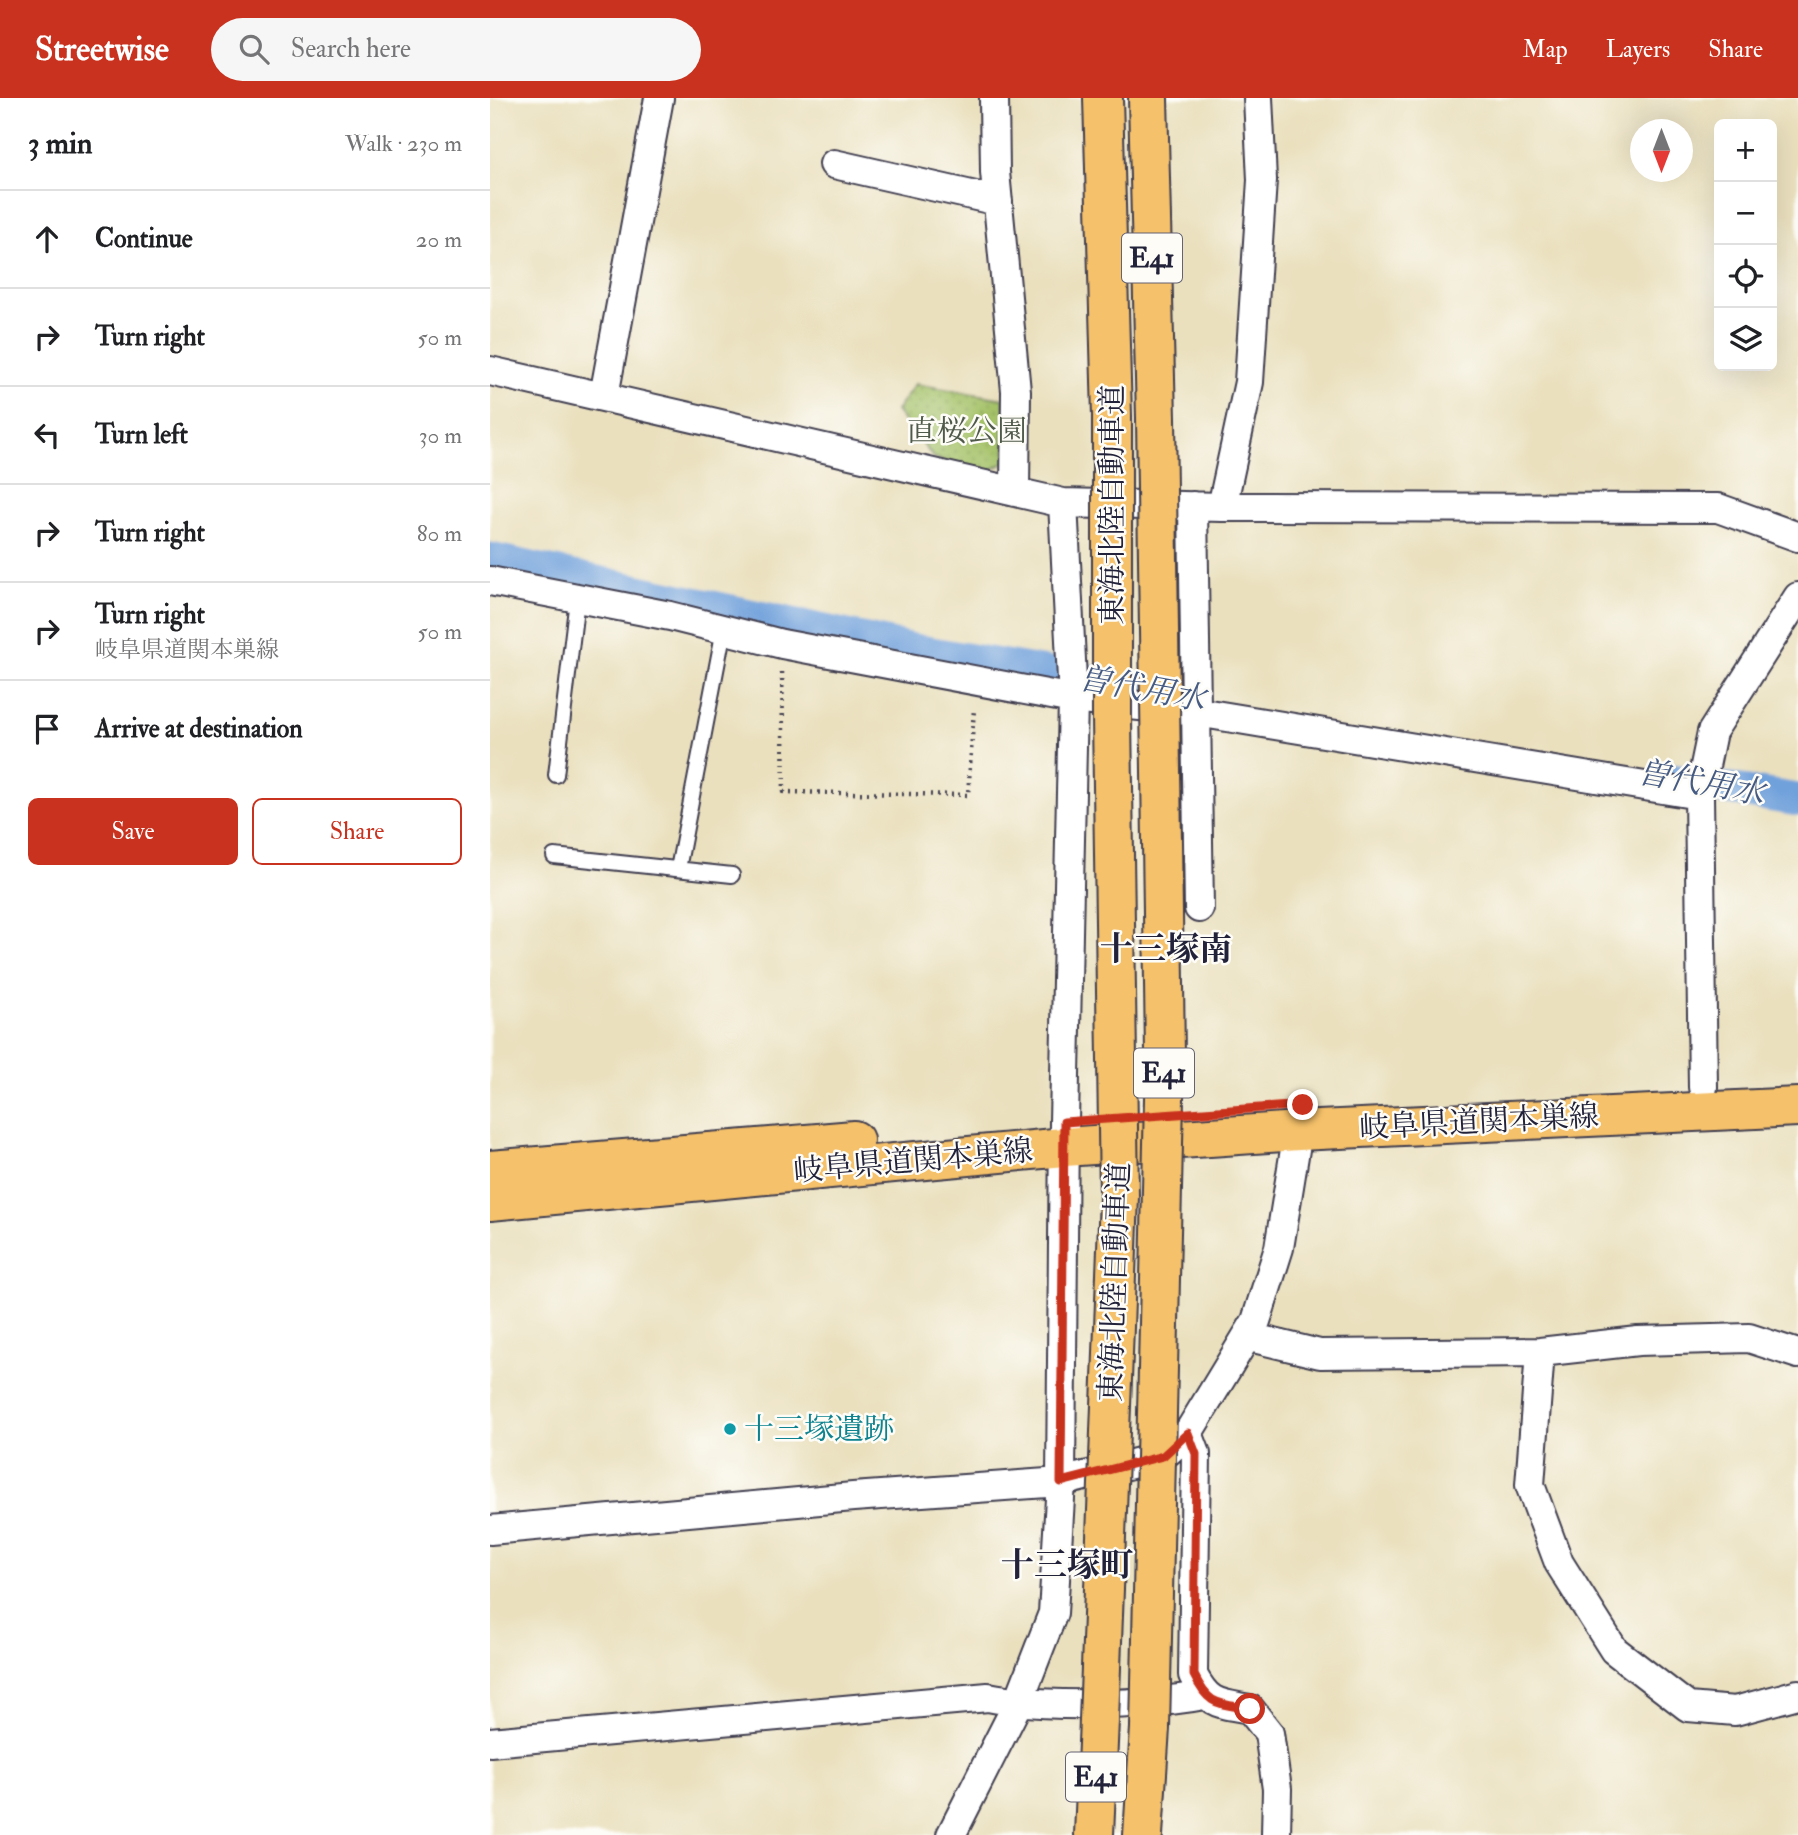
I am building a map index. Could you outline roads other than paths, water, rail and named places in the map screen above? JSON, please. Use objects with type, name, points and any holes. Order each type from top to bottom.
[{"type":"main road","name":"東海北陸自動車道","points":[[1094,1835],[1119,1196],[1112,718],[1112,416],[1103,98]]},
{"type":"main road","name":"東海北陸自動車道","points":[[1143,1835],[1150,1728],[1165,1054],[1156,418],[1148,98]]},
{"type":"main road","name":"岐阜県道関本巣線","points":[[490,1201],[1303,1105],[1798,1082]]},
{"type":"main road","name":"岐阜県道関本巣線","points":[[490,1170],[1064,1135],[1298,1131],[1798,1107]]},
{"type":"street","points":[[604,396],[659,98]]},
{"type":"street","points":[[994,98],[998,201],[1016,391],[1015,492]]},
{"type":"street","points":[[1222,507],[1249,382],[1262,180],[1258,98]]},
{"type":"street","points":[[834,164],[998,201]]},
{"type":"street","points":[[490,371],[1063,503],[1222,507],[1718,508],[1798,537]]},
{"type":"street","points":[[951,1835],[1018,1703],[1054,1613],[1061,1482],[1064,1135],[1073,699],[1063,503]]},
{"type":"street","points":[[1193,506],[1199,908]]},
{"type":"street","points":[[490,581],[724,629],[782,644],[1073,699],[1197,712],[1699,794]]},
{"type":"street","points":[[1703,1087],[1699,794],[1713,732],[1798,597]]},
{"type":"street","points":[[490,1530],[853,1497],[1061,1482],[1163,1456],[1188,1433],[1249,1337],[1279,1248],[1298,1131]]},
{"type":"street","points":[[1249,1337],[1320,1354],[1540,1352],[1638,1341],[1749,1338],[1798,1354]]},
{"type":"street","points":[[1540,1352],[1530,1485],[1559,1563],[1614,1650],[1688,1707],[1735,1711],[1798,1694]]},
{"type":"street","points":[[1188,1433],[1196,1454],[1194,1675],[1204,1695],[1218,1703],[1250,1709],[1269,1733],[1277,1789],[1276,1835]]},
{"type":"street","points":[[490,1742],[988,1697],[1018,1703],[1174,1701],[1204,1695]]},
{"type":"lane","points":[[556,775],[577,600]]},
{"type":"lane","points":[[678,869],[724,629]]},
{"type":"lane","points":[[554,856],[732,875]]},
{"type":"waterway","name":"曽代用水","points":[[490,559],[908,649],[1184,697]]},
{"type":"waterway","name":"曽代用水","points":[[1672,780],[1798,800]]},
{"type":"place","name":"十三塚遺跡","points":[[730,1429]]},
{"type":"district","name":"十三塚南","points":[[1166,949]]},
{"type":"district","name":"十三塚町","points":[[1067,1565]]},
{"type":"park label","name":"直桜公園","points":[[967,431]]}]
